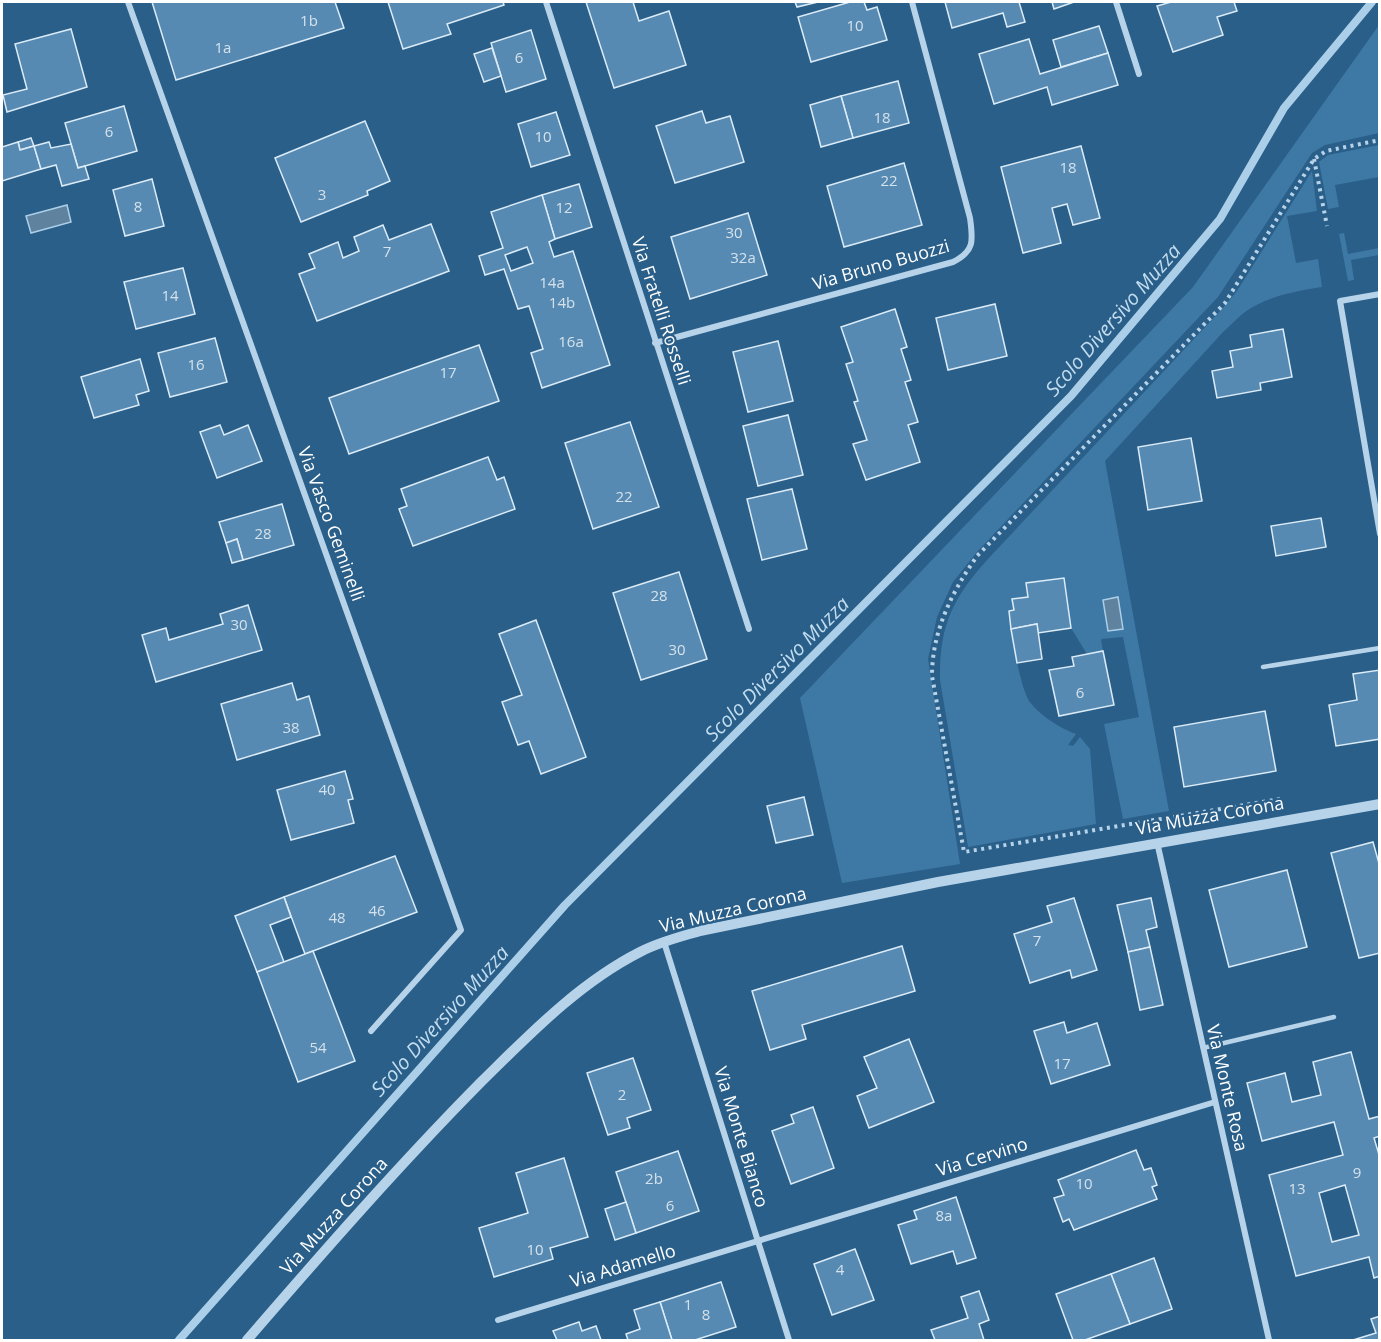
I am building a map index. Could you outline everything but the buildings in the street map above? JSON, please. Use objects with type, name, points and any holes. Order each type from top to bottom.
[{"type":"street","name":"Via Vasco Geminelli","points":[[128,2],[460,930],[371,1031]]},
{"type":"street","name":"Via Fratelli Rosselli","points":[[546,2],[749,629]]},
{"type":"street","name":"Via Bruno Buozzi","points":[[655,343],[953,262],[964,257],[973,238],[970,218],[912,2]]},
{"type":"street","points":[[1116,2],[1139,74]]},
{"type":"street","points":[[1380,294],[1340,301],[1380,534]]},
{"type":"street","name":"Via Muzza Corona","points":[[247,1341],[330,1243],[437,1127],[533,1030],[578,993],[640,952],[700,931],[938,882],[1380,804]]},
{"type":"street","name":"Via Monte Rosa","points":[[1157,842],[1269,1341]]},
{"type":"street","name":"Via Monte Bianco","points":[[664,942],[789,1341]]},
{"type":"street","name":"Via Cervino","points":[[758,1241],[1215,1102]]},
{"type":"street","name":"Via Adamello","points":[[498,1320],[758,1241]]},
{"type":"lane","points":[[1263,667],[1380,648]]},
{"type":"lane","points":[[1203,1048],[1334,1017]]},
{"type":"path","points":[[1286,798],[964,852],[932,676],[932,655],[936,636],[947,607],[977,556],[1224,303],[1314,159],[1326,151],[1380,140]]},
{"type":"path","points":[[1314,159],[1327,226]]},
{"type":"shaded area","points":[[1379,25],[1379,133],[1325,145],[1312,153],[1218,297],[977,552],[953,582],[937,617],[928,659],[960,864],[842,883],[800,698],[1193,287]]},
{"type":"shaded area","points":[[1379,145],[1379,177],[1335,185],[1339,207],[1328,209],[1319,162],[1328,155]]},
{"type":"shaded area","points":[[1312,171],[1317,211],[1287,216],[1296,263],[1318,259],[1322,287],[1273,298],[1242,314],[1105,461],[1169,811],[1123,819],[1104,724],[1139,717],[1123,637],[1101,639],[1103,651],[1087,654],[1071,628],[1064,578],[1026,583],[1028,597],[1013,599],[1012,623],[1014,647],[1022,684],[1028,699],[1037,710],[1056,724],[1076,734],[1068,745],[1073,746],[1080,737],[1090,749],[1096,824],[968,847],[940,680],[940,661],[945,629],[956,601],[987,560],[1223,308],[1237,291]]},
{"type":"shaded area","points":[[67,205],[71,222],[31,233],[26,216]]},
{"type":"shaded area","points":[[1344,233],[1348,254],[1379,248],[1379,255],[1351,260],[1354,280],[1348,281],[1339,234]]},
{"type":"shaded area","points":[[1118,597],[1123,629],[1108,631],[1103,600]]},
{"type":"waterway","name":"Scolo Diversivo Muzza","points":[[179,1340],[565,905],[1071,396],[1220,219],[1284,108],[1372,2]]}]
